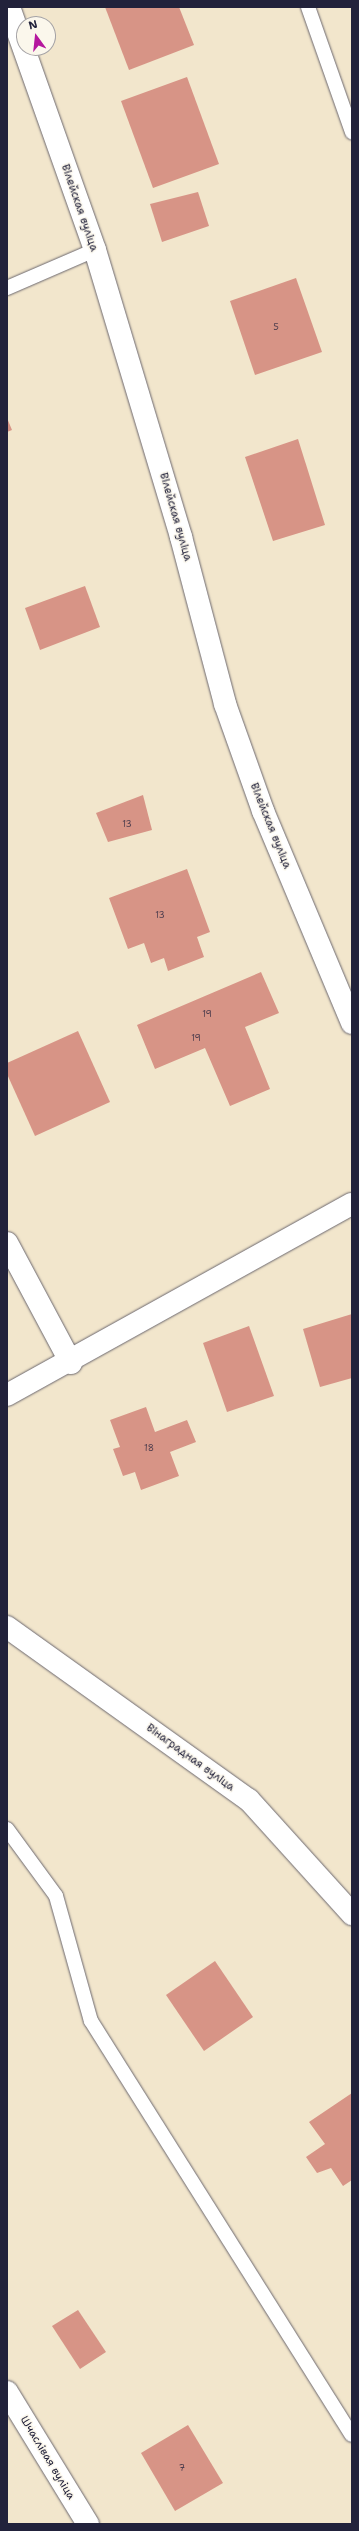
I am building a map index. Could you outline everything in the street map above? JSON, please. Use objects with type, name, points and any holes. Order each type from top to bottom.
[{"type":"street","name":"Вілейская вуліца","points":[[9,7],[95,250],[181,537],[225,704],[263,811],[352,1023]]},
{"type":"street","points":[[7,1395],[70,1363],[352,1204]]},
{"type":"street","points":[[7,1243],[70,1363]]},
{"type":"street","name":"Вінаградная вуліца","points":[[7,1627],[249,1800],[352,1914]]},
{"type":"street","name":"Шчаслівая вуліца","points":[[7,2392],[88,2524]]},
{"type":"lane","points":[[308,7],[352,132]]},
{"type":"lane","points":[[7,288],[95,250]]},
{"type":"lane","points":[[7,1829],[56,1896],[91,2021],[352,2435]]},
{"type":"building","points":[[105,7],[179,7],[194,45],[129,70]]},
{"type":"building","points":[[187,77],[219,164],[153,188],[121,101]]},
{"type":"building","points":[[198,192],[209,226],[162,242],[150,204]]},
{"type":"building","points":[[296,278],[322,352],[255,375],[230,301]]},
{"type":"building","points":[[7,418],[12,430],[7,432]]},
{"type":"building","points":[[298,439],[325,525],[273,541],[245,457]]},
{"type":"building","points":[[85,586],[100,627],[40,650],[25,608]]},
{"type":"building","points":[[143,795],[152,830],[108,842],[96,813]]},
{"type":"building","points":[[187,869],[210,932],[197,937],[204,957],[168,971],[164,958],[151,963],[144,943],[128,949],[109,898]]},
{"type":"building","points":[[261,972],[279,1013],[245,1027],[270,1089],[230,1106],[205,1048],[155,1069],[137,1025]]},
{"type":"building","points":[[78,1031],[110,1102],[35,1136],[7,1074],[7,1063]]},
{"type":"building","points":[[352,1314],[352,1378],[320,1387],[303,1329]]},
{"type":"building","points":[[249,1326],[274,1396],[227,1412],[203,1343]]},
{"type":"building","points":[[146,1407],[155,1432],[187,1420],[196,1442],[170,1452],[179,1476],[141,1490],[135,1472],[123,1476],[113,1449],[120,1447],[110,1420]]},
{"type":"building","points":[[215,1961],[253,2017],[204,2051],[166,1995]]},
{"type":"building","points":[[352,2093],[352,2180],[343,2186],[331,2168],[317,2173],[306,2157],[325,2144],[309,2122]]},
{"type":"building","points":[[78,2310],[106,2352],[80,2369],[52,2326]]},
{"type":"building","points":[[188,2425],[223,2483],[175,2511],[141,2453]]}]
